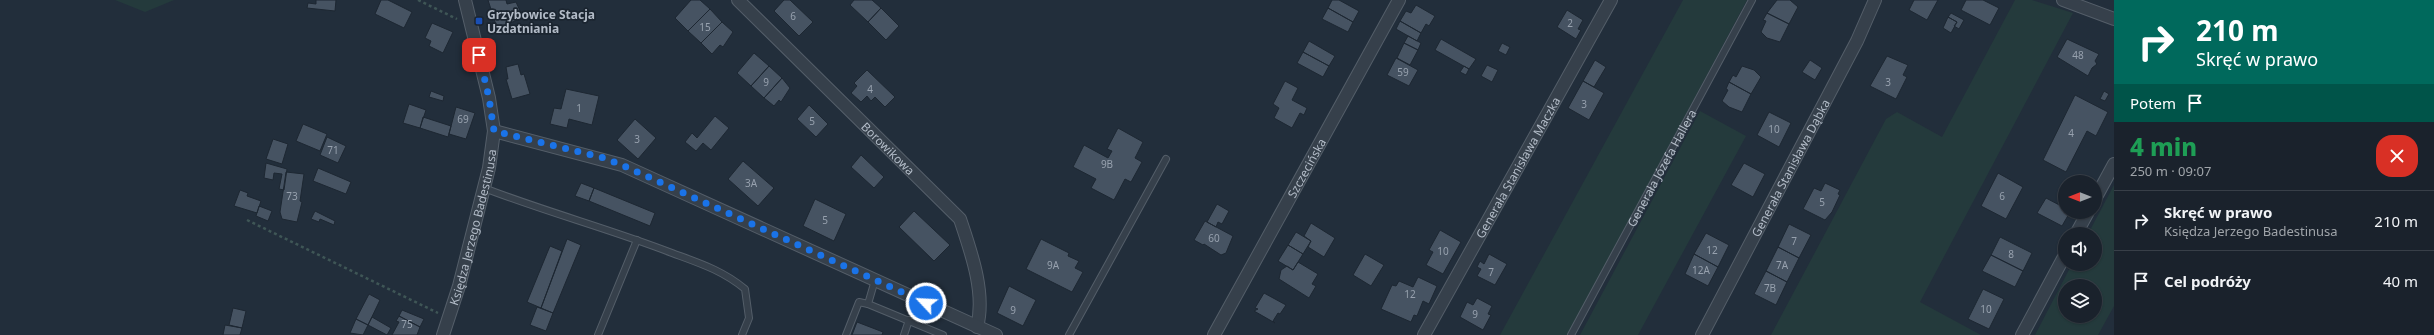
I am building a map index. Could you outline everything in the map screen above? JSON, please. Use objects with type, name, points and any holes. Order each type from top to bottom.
[{"type":"street","name":"Księdza Jerzego Badestinusa","points":[[443,335],[449,318],[489,168],[494,131],[489,98],[465,0]]},
{"type":"street","name":"Borowikowa","points":[[738,0],[960,219],[968,245],[980,302],[980,314],[977,327]]},
{"type":"street","name":"Szczecińska","points":[[1214,335],[1399,0]]},
{"type":"street","name":"Generała Stanisława Maczka","points":[[1424,335],[1611,0]]},
{"type":"street","name":"Generała Stanisława Dąbka","points":[[1702,335],[1857,41],[1875,0]]},
{"type":"street","points":[[2063,0],[2114,19]]},
{"type":"street","points":[[494,131],[604,158],[622,165],[996,335]]},
{"type":"street","points":[[2102,186],[2114,164]]},
{"type":"street","points":[[2022,335],[2058,268]]},
{"type":"lane","name":"Generała Józefa Hallera","points":[[1571,335],[1752,0]]},
{"type":"lane","points":[[1069,335],[1166,159]]},
{"type":"lane","points":[[484,188],[529,205],[637,240],[728,275],[745,289],[749,318],[742,335]]},
{"type":"lane","points":[[598,335],[637,240]]},
{"type":"lane","points":[[868,304],[875,280]]},
{"type":"lane","points":[[846,335],[859,302],[868,304],[944,335]]},
{"type":"lane","points":[[904,335],[909,320]]},
{"type":"path","points":[[418,0],[472,26]]},
{"type":"path","points":[[246,220],[449,318]]},
{"type":"green space","points":[[115,0],[174,0],[145,12]]},
{"type":"green space","points":[[1683,0],[1747,0],[1568,335],[1500,335]]},
{"type":"green space","points":[[2015,0],[2032,0],[2073,13],[1920,302],[1981,335],[1771,335],[1886,119],[1897,112],[1942,137]]},
{"type":"green space","points":[[1700,111],[1746,136],[1638,335],[1580,335]]},
{"type":"green space","points":[[2114,185],[2114,306],[2098,335],[2035,335],[2058,291],[2058,323],[2102,323],[2102,279],[2064,279],[2068,271],[2102,271],[2102,227],[2092,227],[2096,219],[2102,219],[2102,208]]},
{"type":"building","points":[[316,0],[336,0],[335,11],[307,8],[308,3],[316,4]]},
{"type":"building","points":[[381,0],[388,0],[412,12],[404,28],[375,14]]},
{"type":"building","points":[[488,0],[506,0],[507,4],[516,2],[521,13],[520,19],[505,25],[496,25]]},
{"type":"building","points":[[691,0],[700,0],[710,9],[688,31],[675,18]]},
{"type":"building","points":[[784,0],[790,0],[813,22],[799,36],[774,11]]},
{"type":"building","points":[[854,0],[872,0],[881,8],[868,22],[850,5]]},
{"type":"building","points":[[1332,0],[1339,0],[1359,11],[1353,22],[1328,8]]},
{"type":"building","points":[[1777,0],[1790,0],[1798,7],[1789,24],[1767,13]]},
{"type":"building","points":[[1914,0],[1938,0],[1927,20],[1909,10]]},
{"type":"building","points":[[1966,0],[1983,0],[1999,8],[1990,25],[1961,10]]},
{"type":"building","points":[[1416,5],[1435,16],[1429,26],[1426,24],[1421,33],[1400,21],[1406,11],[1411,13]]},
{"type":"building","points":[[881,8],[899,26],[886,40],[868,22]]},
{"type":"building","points":[[1328,8],[1353,22],[1348,32],[1322,19]]},
{"type":"building","points":[[710,9],[722,22],[701,43],[688,31]]},
{"type":"building","points":[[1567,10],[1583,20],[1578,29],[1581,30],[1576,39],[1557,27]]},
{"type":"building","points":[[1767,13],[1789,24],[1780,42],[1767,38],[1761,32],[1766,21],[1763,20]]},
{"type":"building","points":[[1951,13],[1964,20],[1959,29],[1954,26],[1957,22],[1948,17]]},
{"type":"building","points":[[1948,17],[1957,22],[1951,33],[1943,28]]},
{"type":"building","points":[[1400,21],[1421,33],[1417,41],[1396,29]]},
{"type":"building","points":[[722,22],[733,32],[723,47],[720,45],[712,54],[701,43]]},
{"type":"building","points":[[432,23],[453,32],[443,53],[429,46],[431,41],[425,38]]},
{"type":"building","points":[[1408,36],[1421,43],[1418,50],[1404,43]]},
{"type":"building","points":[[1441,39],[1476,59],[1469,69],[1435,50]]},
{"type":"building","points":[[2067,39],[2099,54],[2095,61],[2097,64],[2092,68],[2088,76],[2057,57]]},
{"type":"building","points":[[1309,41],[1335,56],[1329,66],[1303,52]]},
{"type":"building","points":[[1404,43],[1418,50],[1410,65],[1397,58]]},
{"type":"building","points":[[1502,43],[1510,47],[1506,55],[1498,51]]},
{"type":"building","points":[[1303,52],[1329,66],[1323,77],[1297,63]]},
{"type":"building","points":[[754,53],[769,66],[751,86],[737,73]]},
{"type":"building","points":[[1887,56],[1908,65],[1903,75],[1907,77],[1896,99],[1870,86]]},
{"type":"building","points":[[1396,58],[1418,70],[1409,86],[1387,75]]},
{"type":"building","points":[[1595,60],[1606,67],[1594,87],[1583,81]]},
{"type":"building","points":[[1810,60],[1822,68],[1815,80],[1802,72]]},
{"type":"building","points":[[518,64],[521,75],[524,74],[530,94],[512,99],[506,79],[508,79],[506,67]]},
{"type":"building","points":[[1487,65],[1498,70],[1492,82],[1481,76]]},
{"type":"building","points":[[769,66],[782,78],[764,98],[751,86]]},
{"type":"building","points":[[1464,66],[1469,69],[1466,75],[1460,72]]},
{"type":"building","points":[[1742,66],[1754,70],[1761,77],[1751,94],[1729,82],[1733,75],[1736,77]]},
{"type":"building","points":[[867,70],[895,97],[885,107],[875,97],[871,101],[867,96],[861,102],[851,93],[857,86],[854,83]]},
{"type":"building","points":[[782,78],[790,88],[781,102],[779,100],[774,106],[764,98]]},
{"type":"building","points":[[1285,81],[1298,88],[1292,100],[1307,108],[1304,115],[1300,113],[1292,128],[1274,118],[1279,108],[1273,104]]},
{"type":"building","points":[[1583,81],[1604,93],[1589,120],[1568,108]]},
{"type":"building","points":[[1729,82],[1751,94],[1742,112],[1729,107],[1722,101],[1728,90],[1726,89]]},
{"type":"building","points":[[566,89],[599,96],[592,125],[569,119],[567,128],[550,124],[554,108],[561,109]]},
{"type":"building","points":[[431,91],[444,96],[443,101],[429,97]]},
{"type":"building","points":[[2104,91],[2109,94],[2105,101],[2100,99]]},
{"type":"building","points":[[2075,95],[2108,112],[2096,136],[2087,131],[2066,172],[2043,160]]},
{"type":"building","points":[[409,104],[426,110],[420,128],[403,123]]},
{"type":"building","points":[[809,105],[828,124],[816,137],[797,119]]},
{"type":"building","points":[[456,107],[475,113],[466,139],[449,134]]},
{"type":"building","points":[[1769,112],[1791,123],[1779,147],[1757,135]]},
{"type":"building","points":[[715,116],[729,128],[711,150],[703,143],[696,151],[685,142],[692,133],[697,138]]},
{"type":"building","points":[[423,117],[451,126],[448,137],[420,128]]},
{"type":"building","points":[[635,119],[656,138],[638,159],[617,140]]},
{"type":"building","points":[[303,124],[327,134],[320,151],[296,141]]},
{"type":"building","points":[[1118,128],[1143,142],[1135,158],[1142,162],[1131,182],[1125,179],[1114,200],[1091,188],[1096,179],[1073,167],[1084,145],[1108,158],[1112,151],[1107,149]]},
{"type":"building","points":[[327,137],[346,146],[338,163],[320,155]]},
{"type":"building","points":[[273,139],[288,144],[282,164],[266,159]]},
{"type":"building","points":[[861,155],[884,177],[874,188],[851,167]]},
{"type":"building","points":[[743,161],[774,188],[758,206],[728,179]]},
{"type":"building","points":[[266,163],[287,169],[284,190],[279,189],[282,174],[274,173],[273,180],[264,178]]},
{"type":"building","points":[[1744,163],[1765,174],[1753,197],[1731,185]]},
{"type":"building","points":[[318,168],[351,182],[346,194],[313,181]]},
{"type":"building","points":[[286,172],[304,174],[300,201],[302,202],[297,222],[282,219],[280,212]]},
{"type":"building","points":[[1998,173],[2023,187],[2006,219],[1981,206]]},
{"type":"building","points":[[581,183],[594,188],[589,201],[575,196]]},
{"type":"building","points":[[1825,183],[1840,190],[1838,194],[1840,195],[1832,212],[1825,220],[1803,209],[1814,188],[1821,191]]},
{"type":"building","points":[[594,188],[655,213],[650,226],[589,201]]},
{"type":"building","points":[[240,190],[248,193],[247,196],[261,201],[257,213],[234,206]]},
{"type":"building","points":[[2046,198],[2058,204],[2058,219],[2066,219],[2062,226],[2037,213]]},
{"type":"building","points":[[815,199],[846,214],[834,241],[803,226]]},
{"type":"building","points":[[1217,204],[1229,211],[1222,224],[1218,222],[1216,227],[1207,222]]},
{"type":"building","points":[[259,206],[272,211],[268,221],[256,216]]},
{"type":"building","points":[[315,211],[335,221],[334,225],[320,219],[319,222],[311,219]]},
{"type":"building","points":[[914,211],[950,245],[934,261],[899,227]]},
{"type":"building","points":[[1205,221],[1233,236],[1226,253],[1221,255],[1204,244],[1203,245],[1194,240]]},
{"type":"building","points":[[1311,223],[1335,238],[1324,257],[1308,247],[1311,241],[1304,236]]},
{"type":"building","points":[[1789,224],[1811,235],[1799,258],[1778,247]]},
{"type":"building","points":[[1440,230],[1461,242],[1443,274],[1426,265],[1433,252],[1429,250]]},
{"type":"building","points":[[1296,232],[1311,241],[1303,254],[1288,245]]},
{"type":"building","points":[[1706,233],[1729,245],[1718,267],[1694,254]]},
{"type":"building","points":[[2000,237],[2032,253],[2023,271],[1991,255]]},
{"type":"building","points":[[567,239],[581,245],[553,313],[541,308]]},
{"type":"building","points":[[1041,239],[1069,253],[1068,256],[1079,261],[1075,268],[1083,272],[1072,292],[1026,269]]},
{"type":"building","points":[[1288,245],[1303,254],[1293,270],[1278,261]]},
{"type":"building","points":[[550,246],[562,251],[541,308],[527,302]]},
{"type":"building","points":[[1778,247],[1799,258],[1787,282],[1766,271]]},
{"type":"building","points":[[1365,254],[1384,265],[1371,286],[1353,275]]},
{"type":"building","points":[[1489,254],[1507,264],[1495,285],[1477,276],[1481,269],[1477,267],[1480,261],[1484,264]]},
{"type":"building","points":[[1694,254],[1718,267],[1708,286],[1685,274]]},
{"type":"building","points":[[1991,255],[2023,271],[2015,287],[1982,271]]},
{"type":"building","points":[[1298,262],[1318,274],[1312,284],[1316,286],[1309,298],[1279,279],[1281,270],[1287,266],[1293,270]]},
{"type":"building","points":[[1766,271],[1787,282],[1776,305],[1754,294]]},
{"type":"building","points":[[1418,277],[1437,286],[1429,304],[1423,301],[1417,316],[1414,315],[1411,322],[1381,309],[1392,285],[1396,286],[1399,281],[1413,287]]},
{"type":"building","points":[[1009,286],[1036,300],[1023,326],[997,313]]},
{"type":"building","points":[[1983,289],[2004,299],[1989,329],[1968,319]]},
{"type":"building","points":[[1264,293],[1286,305],[1273,321],[1275,323],[1254,311],[1258,309],[1255,308]]},
{"type":"building","points":[[369,294],[380,300],[368,325],[356,319]]},
{"type":"building","points":[[1477,298],[1492,306],[1488,314],[1491,315],[1483,330],[1460,317],[1467,302],[1473,305]]},
{"type":"building","points":[[537,307],[553,313],[546,331],[530,325]]},
{"type":"building","points":[[233,308],[246,311],[242,328],[229,325]]},
{"type":"building","points":[[402,310],[424,319],[420,327],[399,316]]},
{"type":"building","points":[[399,316],[420,327],[417,335],[392,335],[399,322],[396,321]]},
{"type":"building","points":[[372,317],[391,328],[387,335],[368,325]]},
{"type":"building","points":[[356,319],[368,325],[363,335],[350,333]]},
{"type":"building","points":[[857,322],[883,332],[882,335],[852,335]]},
{"type":"building","points":[[225,325],[242,328],[240,335],[223,335]]},
{"type":"place","name":"Grzybowice Stacja Uzdatniania","points":[[479,21]]},
{"type":"route","points":[[479,55],[489,98],[494,131],[604,158],[622,165],[926,303]]}]
